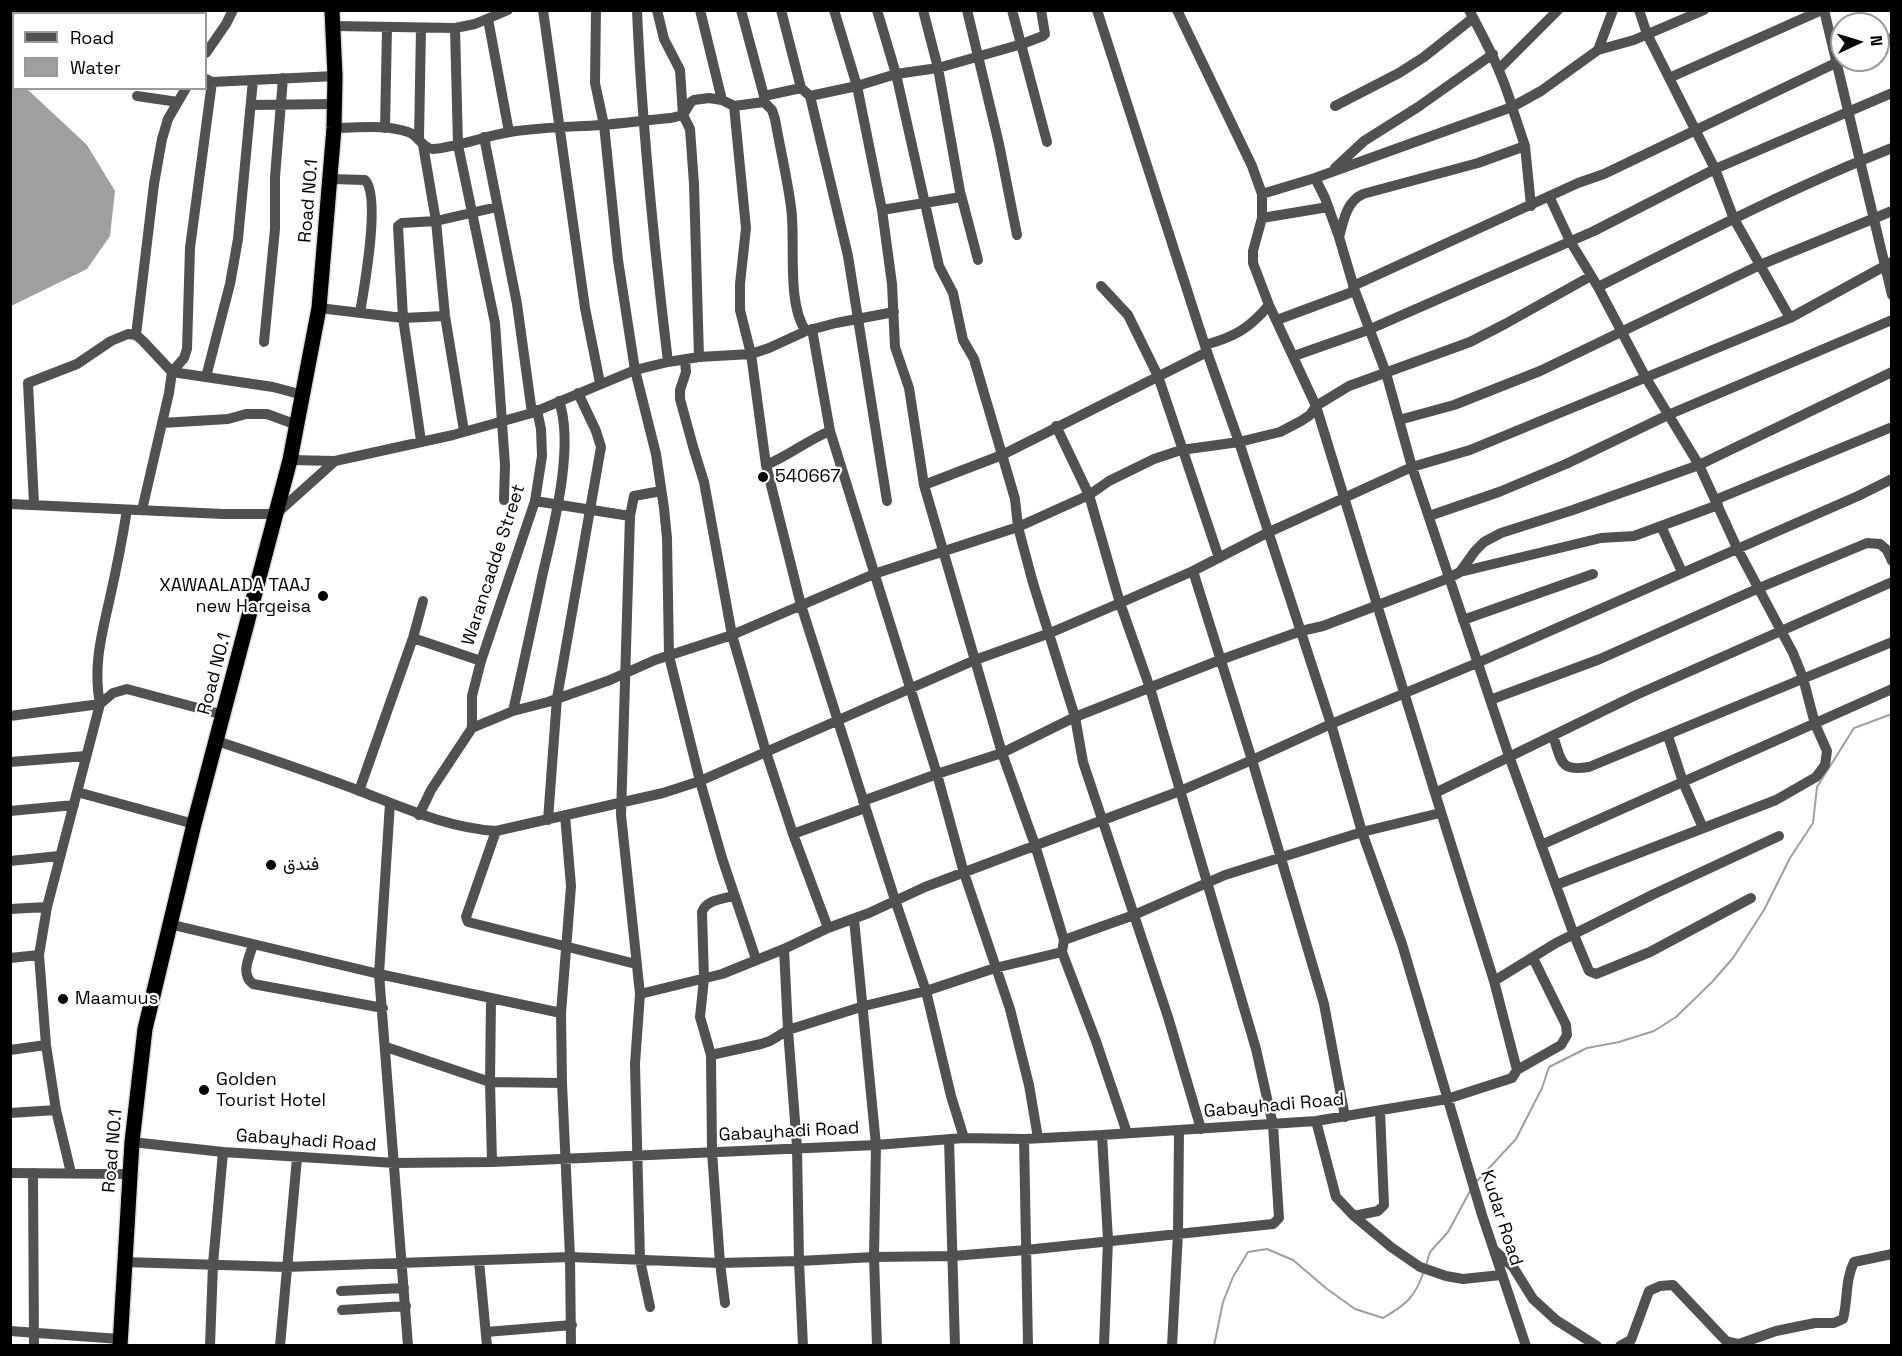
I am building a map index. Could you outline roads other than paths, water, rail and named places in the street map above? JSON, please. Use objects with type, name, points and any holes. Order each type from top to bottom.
[{"type":"highway","name":"Road NO.1","points":[[120,1342],[132,1142],[145,1029],[194,824],[290,460],[319,308],[334,128],[335,76],[332,10]]},
{"type":"street","points":[[207,52],[233,10]]},
{"type":"street","points":[[334,26],[455,28],[508,10]]},
{"type":"street","points":[[543,10],[585,308],[600,383]]},
{"type":"street","points":[[596,10],[595,82],[604,124],[618,260],[635,370],[656,454],[667,538],[669,656],[700,781],[733,896],[756,959]]},
{"type":"street","points":[[637,10],[656,261],[668,362]]},
{"type":"street","points":[[657,10],[664,39],[680,70],[683,116],[690,129],[694,184],[699,357]]},
{"type":"street","points":[[700,10],[722,100]]},
{"type":"street","points":[[741,10],[764,99],[775,119],[791,209],[798,315],[809,330],[830,431],[937,774],[964,873],[1018,1037],[1038,1138]]},
{"type":"street","points":[[781,10],[848,256],[887,501]]},
{"type":"street","points":[[834,10],[857,86],[882,210],[892,284],[895,347],[909,388],[924,485],[1002,753],[1035,845],[1064,940],[1062,952],[1096,1041],[1127,1133]]},
{"type":"street","points":[[877,10],[897,74],[939,266],[953,293],[963,340],[974,359],[1015,499],[1018,527],[1036,593],[1075,717],[1083,762],[1168,1017],[1201,1129]]},
{"type":"street","points":[[923,10],[938,68],[961,195],[978,260]]},
{"type":"street","points":[[967,10],[1003,160],[1017,235]]},
{"type":"street","points":[[1012,10],[1047,142]]},
{"type":"street","points":[[334,128],[385,128],[410,132],[431,149],[458,145],[509,132],[683,116],[694,100],[709,98],[722,100],[734,106],[805,92],[857,86],[897,74],[938,68],[979,57],[1043,36],[1045,33],[1041,10]]},
{"type":"street","name":"Kudar Road","points":[[1097,10],[1206,349],[1239,442],[1331,723],[1362,832],[1402,944],[1501,1275],[1526,1346]]},
{"type":"street","points":[[1177,10],[1252,166],[1262,194],[1262,218],[1253,251],[1253,263],[1269,305],[1316,406],[1440,813],[1494,981],[1517,1070]]},
{"type":"street","points":[[1499,69],[1558,10]]},
{"type":"street","points":[[1598,50],[1613,10]]},
{"type":"street","points":[[1639,10],[1647,34],[1715,169],[1734,219],[1790,318]]},
{"type":"street","points":[[1262,194],[1315,178],[1512,107],[1541,91],[1598,50],[1617,46],[1704,10]]},
{"type":"street","points":[[1670,78],[1823,10],[1830,31]]},
{"type":"street","points":[[1335,106],[1399,73],[1424,57],[1471,14],[1493,54],[1525,146],[1531,206]]},
{"type":"street","points":[[493,15],[509,132]]},
{"type":"street","points":[[385,128],[387,28]]},
{"type":"street","points":[[421,28],[421,142],[436,221],[445,316],[464,431]]},
{"type":"street","points":[[455,28],[458,145],[495,323],[505,465],[504,500]]},
{"type":"street","points":[[1332,171],[1364,141],[1418,107],[1493,54]]},
{"type":"street","points":[[1277,320],[1354,288],[1550,196],[1605,174],[1830,66]]},
{"type":"street","points":[[1842,72],[1873,220],[1888,264],[1892,295]]},
{"type":"street","points":[[142,510],[172,372],[184,358],[187,349],[190,248],[209,80],[335,76]]},
{"type":"street","points":[[264,342],[275,229],[275,177],[283,78]]},
{"type":"street","points":[[206,377],[230,284],[238,239],[253,80]]},
{"type":"street","points":[[163,100],[164,90]]},
{"type":"street","points":[[136,335],[154,184],[162,139],[168,119],[185,90]]},
{"type":"street","points":[[1294,356],[1368,330],[1594,231],[1715,169],[1892,93]]},
{"type":"street","points":[[137,96],[178,102]]},
{"type":"street","points":[[251,105],[334,104]]},
{"type":"street","points":[[734,106],[746,228],[740,284],[740,310],[751,354],[766,465],[801,605],[926,991],[951,1096],[964,1138]]},
{"type":"street","name":"Warancadde Street","points":[[472,728],[472,696],[481,661],[536,501],[542,456],[541,429],[534,411],[517,304],[484,137]]},
{"type":"street","points":[[1339,237],[1347,210],[1356,198],[1363,194],[1478,163],[1525,146]]},
{"type":"street","points":[[1598,287],[1734,219],[1892,148]]},
{"type":"street","points":[[1315,178],[1339,237],[1368,330],[1386,373],[1412,467],[1509,756],[1589,971],[1596,974],[1650,952],[1751,898]]},
{"type":"street","points":[[330,179],[365,180],[370,187],[372,216],[368,268],[360,313]]},
{"type":"street","points":[[882,210],[959,199],[961,195]]},
{"type":"street","points":[[1550,196],[1570,241],[1598,287],[1646,378],[1698,465],[1737,548],[1798,663],[1815,724],[1827,751],[1825,765],[1816,777],[1776,800],[1556,885]]},
{"type":"street","points":[[421,441],[402,318],[398,226],[402,223],[436,221],[497,207]]},
{"type":"street","points":[[1262,218],[1328,207]]},
{"type":"street","points":[[1399,420],[1454,405],[1540,371],[1761,265],[1892,211]]},
{"type":"street","points":[[217,741],[420,815],[457,826],[496,831],[663,793],[700,781],[975,660],[1050,633],[1120,603],[1193,571],[1268,533],[1412,467],[1470,450],[1790,318],[1888,264]]},
{"type":"street","points":[[420,815],[431,790],[472,728],[513,711],[626,673],[655,660],[732,635],[874,574],[1018,527],[1089,495],[1131,469],[1154,459],[1181,450],[1239,442],[1280,432],[1310,415],[1316,406],[1348,386],[1470,342],[1591,276]]},
{"type":"street","points":[[1101,286],[1128,315],[1158,376],[1219,558]]},
{"type":"street","points":[[924,485],[1002,455],[1158,376],[1238,334],[1269,305]]},
{"type":"street","points":[[319,308],[402,318],[445,316]]},
{"type":"street","points":[[290,460],[334,461],[501,422],[635,370],[699,357],[751,354],[809,330],[894,312]]},
{"type":"street","points":[[1429,516],[1499,492],[1566,464],[1668,415],[1892,320]]},
{"type":"street","points":[[34,504],[28,383],[77,364],[118,337],[128,334],[136,335],[172,372],[273,387],[303,395]]},
{"type":"street","points":[[686,360],[686,372],[680,390],[680,399],[704,482],[732,635],[766,752],[828,928]]},
{"type":"street","points":[[1460,572],[1475,550],[1501,533],[1698,465],[1892,372]]},
{"type":"street","points":[[548,820],[557,698],[601,447],[578,393]]},
{"type":"street","points":[[513,711],[558,503],[565,434],[564,415],[559,401]]},
{"type":"street","points":[[162,423],[267,414],[297,425]]},
{"type":"street","points":[[124,1262],[286,1267],[570,1257],[720,1263],[799,1262],[874,1257],[952,1256],[1026,1250],[1273,1224],[1277,1221],[1279,1218],[1273,1125],[1256,1049],[1089,495],[1056,426]]},
{"type":"street","points":[[793,834],[937,774],[1002,753],[1075,717],[1220,660],[1301,631],[1323,626],[1460,572],[1600,538],[1634,536],[1892,427]]},
{"type":"street","points":[[766,465],[787,456],[811,439],[830,431]]},
{"type":"street","points":[[10,504],[247,515],[276,514],[334,461]]},
{"type":"street","points":[[640,994],[722,974],[828,928],[854,920],[895,900],[1180,791],[1331,723],[1477,663],[1892,479]]},
{"type":"street","points":[[650,1307],[640,1260],[635,1064],[640,994],[621,815],[630,516],[634,496],[661,491]]},
{"type":"street","points":[[536,501],[630,516]]},
{"type":"street","points":[[71,1173],[56,1110],[45,1045],[39,955],[59,856],[99,704],[96,687],[97,656],[127,510]]},
{"type":"street","points":[[1661,526],[1682,572]]},
{"type":"street","points":[[1490,700],[1600,659],[1867,543],[1880,544],[1887,550],[1892,561]]},
{"type":"street","points":[[1193,571],[1324,1004],[1345,1117]]},
{"type":"street","points":[[1463,620],[1593,574]]},
{"type":"street","points":[[1435,792],[1636,695],[1892,582]]},
{"type":"street","points":[[358,791],[423,602]]},
{"type":"street","points":[[412,638],[481,661]]},
{"type":"street","points":[[1553,736],[1563,763],[1572,769],[1589,767],[1892,642]]},
{"type":"street","points":[[10,716],[99,704],[113,693],[127,689],[224,715]]},
{"type":"street","points":[[1541,845],[1892,689]]},
{"type":"street","points":[[1668,736],[1683,782],[1703,828]]},
{"type":"street","points":[[10,762],[86,756]]},
{"type":"street","points":[[77,792],[194,824]]},
{"type":"street","points":[[390,803],[379,974],[408,1346]]},
{"type":"street","points":[[10,811],[74,806]]},
{"type":"street","points":[[1064,940],[1134,915],[1207,883],[1281,857],[1362,832],[1440,813]]},
{"type":"street","points":[[565,815],[571,886],[561,1013],[572,1344]]},
{"type":"street","points":[[496,831],[466,917],[468,922],[636,964]]},
{"type":"street","points":[[1494,981],[1556,943],[1779,836]]},
{"type":"street","points":[[10,861],[59,856]]},
{"type":"street","points":[[725,1303],[712,1152],[711,1056],[700,1017],[704,979],[702,912],[709,903],[733,896]]},
{"type":"street","points":[[10,909],[47,907]]},
{"type":"street","points":[[854,920],[876,1145],[874,1257],[878,1346]]},
{"type":"street","points":[[169,924],[379,974],[561,1013]]},
{"type":"street","points":[[253,945],[246,970],[248,980],[253,984],[383,1008]]},
{"type":"street","points":[[784,949],[797,1147],[803,1346]]},
{"type":"street","points":[[711,1056],[761,1044],[788,1030],[864,1006],[926,991],[995,968],[1062,952]]},
{"type":"street","points":[[10,958],[39,955]]},
{"type":"street","name":"Gabayhadi Road","points":[[132,1142],[297,1158],[395,1163],[492,1162],[876,1145],[964,1138],[1024,1139],[1316,1121],[1447,1099],[1512,1078],[1517,1070],[1561,1045],[1567,1035],[1566,1025],[1533,958]]},
{"type":"street","points":[[491,999],[492,1162]]},
{"type":"street","points":[[10,1050],[45,1045]]},
{"type":"street","points":[[386,1047],[490,1083],[562,1083]]},
{"type":"street","points":[[10,1113],[56,1110]]},
{"type":"street","points":[[1354,1216],[1378,1211],[1384,1205],[1380,1111]]},
{"type":"street","points":[[1316,1121],[1336,1197],[1390,1247],[1420,1267],[1446,1276],[1463,1279],[1501,1275]]},
{"type":"street","points":[[1164,1346],[1172,1345],[1178,1233],[1179,1131]]},
{"type":"street","points":[[1102,1135],[1108,1240],[1104,1346]]},
{"type":"street","points":[[949,1139],[955,1346]]},
{"type":"street","points":[[1024,1139],[1028,1346]]},
{"type":"street","points":[[210,1346],[213,1264],[223,1152]]},
{"type":"street","points":[[280,1346],[297,1158]]},
{"type":"street","points":[[10,1173],[130,1174]]},
{"type":"street","points":[[33,1173],[34,1346]]},
{"type":"street","points":[[1494,1250],[1514,1267],[1533,1299],[1556,1320],[1598,1346]]},
{"type":"street","points":[[1620,1346],[1631,1340],[1649,1291],[1660,1286],[1673,1285],[1726,1341],[1739,1344],[1799,1325],[1834,1323],[1843,1319],[1847,1283],[1854,1262],[1892,1254]]},
{"type":"street","points":[[479,1261],[487,1346]]},
{"type":"street","points":[[341,1291],[404,1288]]},
{"type":"street","points":[[342,1310],[406,1306]]},
{"type":"street","points":[[486,1332],[572,1325]]},
{"type":"street","points":[[10,1331],[120,1342]]},
{"type":"water","points":[[11,73],[12,90],[28,90],[87,145],[115,191],[110,236],[87,269],[11,306]]},
{"type":"waterway","points":[[1477,1181],[1516,1139],[1542,1088],[1549,1067],[1587,1048],[1619,1042],[1654,1031],[1676,1017],[1712,982],[1733,958],[1764,910],[1790,858],[1813,823],[1817,787],[1854,728],[1892,714]]},
{"type":"waterway","points":[[1426,1265],[1430,1252],[1448,1232],[1470,1191]]},
{"type":"waterway","points":[[1214,1346],[1223,1302],[1233,1277],[1248,1252],[1267,1249],[1293,1260],[1355,1309],[1383,1318],[1409,1299],[1424,1271]]},
{"type":"place","name":"540667","points":[[763,477]]},
{"type":"place","name":"XAWAALADA TAAJ new Hargeisa","points":[[323,596]]},
{"type":"place","name":"فندق","points":[[271,865]]},
{"type":"place","name":"Maamuus","points":[[63,999]]},
{"type":"place","name":"Golden Tourist Hotel","points":[[204,1090]]}]
